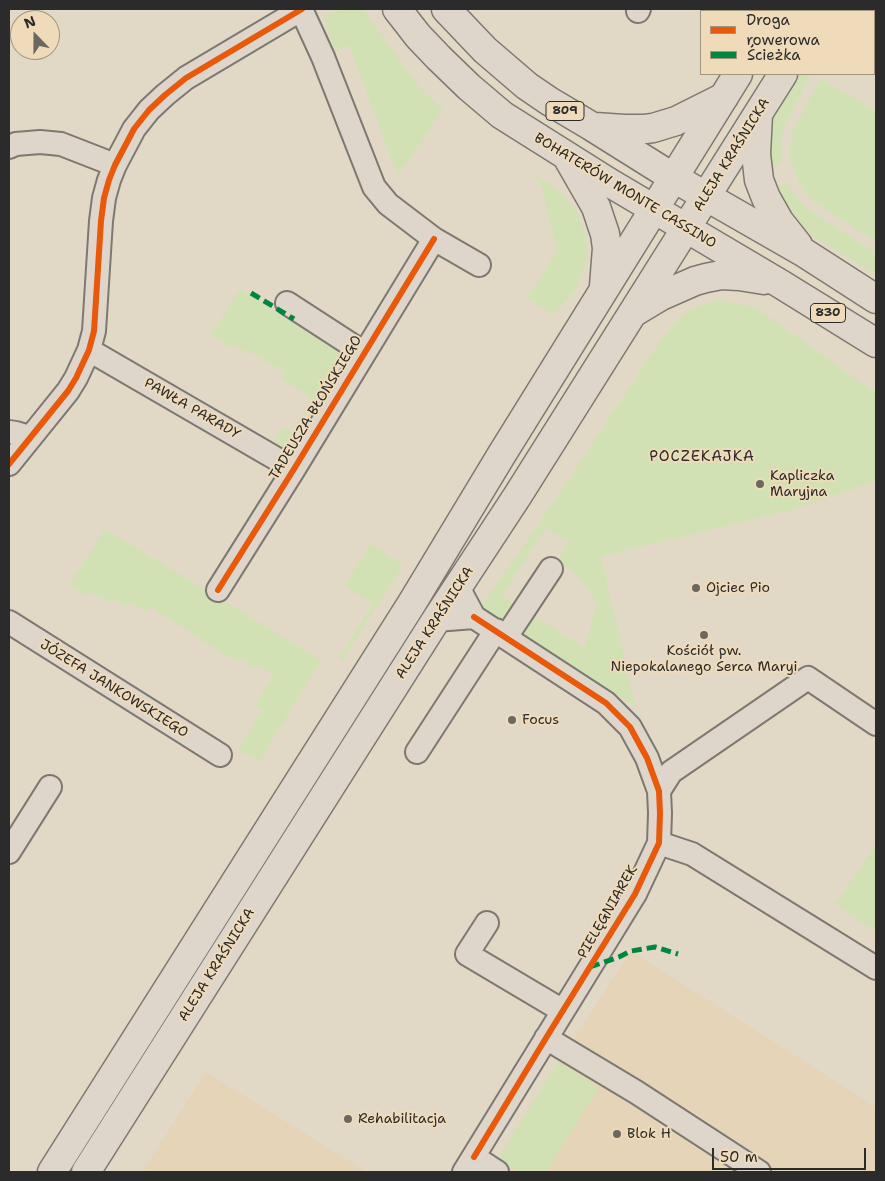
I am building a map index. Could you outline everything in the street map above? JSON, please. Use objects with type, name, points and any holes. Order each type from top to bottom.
[{"type":"main road","name":"BOHATERÓW MONTE CASSINO","points":[[398,9],[418,36],[439,58],[482,99],[502,115],[568,157],[876,343]]},
{"type":"main road","name":"809","points":[[446,9],[484,50],[527,86],[548,101],[707,196]]},
{"type":"main road","name":"ALEJA KRAŚNICKA","points":[[52,1172],[412,603],[502,454],[737,75]]},
{"type":"main road","name":"ALEJA KRAŚNICKA","points":[[86,1172],[436,620],[633,314],[782,75]]},
{"type":"main road","points":[[591,126],[624,129],[653,128],[676,121],[724,97]]},
{"type":"main road","points":[[758,113],[756,154],[760,180],[766,198],[779,221],[803,252]]},
{"type":"main road","points":[[568,157],[596,208],[604,234],[607,248],[603,292]]},
{"type":"main road","name":"830","points":[[707,196],[803,252],[876,299]]},
{"type":"main road","points":[[633,314],[661,296],[706,278],[739,276],[779,283]]},
{"type":"street","points":[[9,464],[19,435],[68,391],[89,350],[96,312],[104,198],[115,165],[134,129],[149,110],[186,78],[302,9],[374,187],[388,204],[434,239],[479,265]]},
{"type":"street","points":[[9,147],[16,144],[40,142],[61,144],[115,165]]},
{"type":"street","name":"TADEUSZA BŁOŃSKIEGO","points":[[218,590],[434,239]]},
{"type":"street","points":[[287,303],[364,353]]},
{"type":"street","name":"PAWŁA PARADY","points":[[89,350],[294,469]]},
{"type":"street","points":[[417,752],[501,634],[551,569]]},
{"type":"street","points":[[436,620],[474,617],[458,587]]},
{"type":"street","name":"PIELĘGNIAREK","points":[[469,1165],[635,894],[659,843],[660,813],[659,791],[647,758],[630,727],[606,702],[474,617]]},
{"type":"street","name":"JÓZEFA JANKOWSKIEGO","points":[[9,622],[220,755]]},
{"type":"street","points":[[659,791],[671,772],[808,678],[876,724]]},
{"type":"street","points":[[9,852],[50,787]]},
{"type":"street","points":[[659,843],[692,854],[876,968]]},
{"type":"street","points":[[487,922],[467,954],[563,1011]]},
{"type":"street","points":[[546,1038],[636,1092],[759,1172]]},
{"type":"street","points":[[469,1165],[497,1172]]},
{"type":"shaded area","points":[[631,951],[876,1107],[876,1172],[490,1172],[532,1103]]},
{"type":"shaded area","points":[[206,1072],[367,1172],[142,1172]]},
{"type":"green space","points":[[340,9],[363,9],[420,88],[443,109],[398,176],[349,45],[333,52],[325,17]]},
{"type":"green space","points":[[799,75],[810,75],[785,125],[782,134],[781,160],[779,165],[763,169],[767,125],[783,95]]},
{"type":"green space","points":[[821,79],[876,111],[876,241],[814,202],[800,184],[792,166],[790,154],[792,133]]},
{"type":"green space","points":[[536,176],[552,185],[569,201],[579,216],[586,245],[587,255],[577,288],[553,315],[527,298],[557,251],[542,187],[535,178]]},
{"type":"green space","points":[[788,183],[796,197],[810,211],[876,253],[876,275],[794,224],[769,188]]},
{"type":"green space","points":[[240,289],[343,355],[285,448],[274,441],[283,427],[291,432],[312,398],[280,378],[287,367],[283,371],[252,352],[250,354],[233,344],[230,347],[211,335]]},
{"type":"green space","points":[[719,300],[755,307],[876,393],[876,481],[788,511],[601,556],[635,706],[528,640],[525,624],[528,620],[538,618],[585,648],[597,602],[575,573],[558,561],[569,542],[546,528],[502,596],[516,605],[506,617],[496,621],[487,613],[482,605],[564,487],[667,332],[682,315],[700,305]]},
{"type":"green space","points":[[105,529],[321,660],[259,762],[238,750],[262,710],[255,705],[274,675],[258,665],[255,669],[238,658],[236,662],[151,607],[147,613],[130,602],[127,607],[111,597],[108,602],[90,592],[87,596],[69,585]]},
{"type":"green space","points":[[371,544],[403,565],[342,661],[338,658],[373,604],[344,586]]},
{"type":"green space","points":[[876,845],[876,932],[835,904]]},
{"type":"green space","points":[[558,1062],[599,1088],[546,1172],[537,1169],[535,1172],[519,1172],[498,1159]]},
{"type":"marked path","points":[[251,293],[294,319]]},
{"type":"marked path","points":[[590,967],[631,951],[655,947],[678,954]]},
{"type":"cycle path","points":[[9,464],[68,391],[89,350],[94,331],[104,198],[115,165],[134,129],[149,110],[186,78],[302,9]]},
{"type":"cycle path","points":[[218,590],[434,239]]},
{"type":"cycle path","points":[[474,617],[606,703],[630,727],[647,758],[659,791],[660,813],[659,843],[635,894],[474,1157]]},
{"type":"place","name":"Kapliczka Maryjna","points":[[760,484]]},
{"type":"place","name":"Ojciec Pio","points":[[696,588]]},
{"type":"place","name":"Kościół pw. Niepokalanego Serca Maryi","points":[[704,635]]},
{"type":"place","name":"Focus","points":[[512,720]]},
{"type":"place","name":"Rehabilitacja","points":[[348,1119]]},
{"type":"place","name":"Blok H","points":[[617,1134]]},
{"type":"district","name":"POCZEKAJKA","points":[[702,457]]}]
